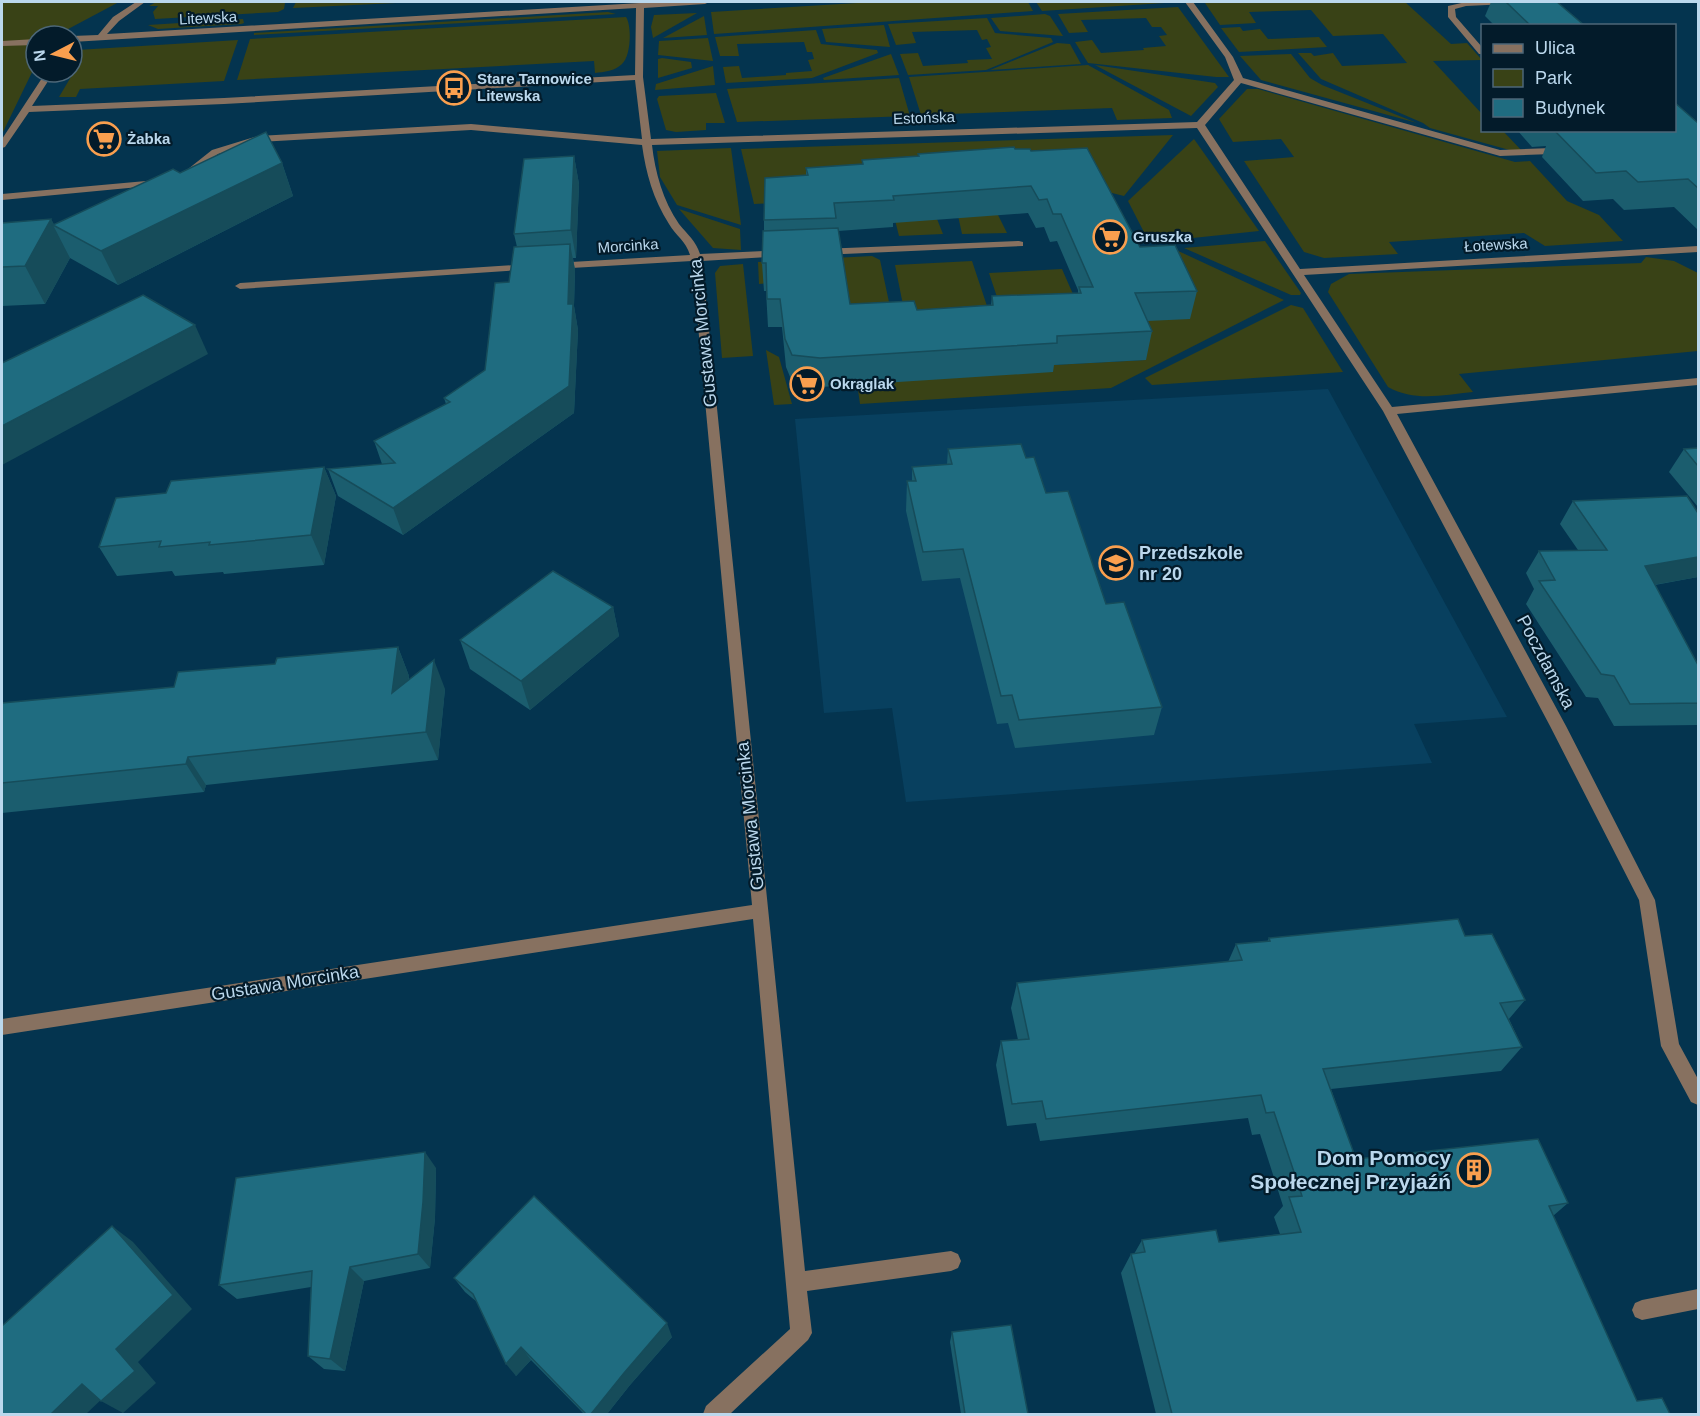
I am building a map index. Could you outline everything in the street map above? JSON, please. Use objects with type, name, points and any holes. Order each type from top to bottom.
[{"type":"street","points":[[100,38],[116,19],[141,2]]},
{"type":"street","name":"Litewska","points":[[84,39],[705,2]]},
{"type":"street","points":[[1189,2],[1229,57],[1239,80]]},
{"type":"street","points":[[1481,51],[1452,17],[1451,8],[1466,4],[1508,2]]},
{"type":"street","name":"Gustawa Morcinka","points":[[2,1026],[760,911],[697,256],[692,244],[674,224],[651,176],[639,77],[640,5]]},
{"type":"street","points":[[2,44],[24,43]]},
{"type":"street","points":[[25,109],[224,101],[639,77]]},
{"type":"street","points":[[1239,80],[1200,125],[1296,272]]},
{"type":"street","points":[[1239,80],[1500,153],[1552,151]]},
{"type":"street","points":[[2,145],[42,84]]},
{"type":"street","name":"Estońska","points":[[2,197],[172,181],[196,168],[215,152],[258,139],[471,127],[648,142],[1200,125]]},
{"type":"street","points":[[814,252],[1019,244]]},
{"type":"street","name":"Łotewska","points":[[1296,272],[1698,249]]},
{"type":"street","name":"Morcinka","points":[[240,286],[697,256],[792,253]]},
{"type":"street","name":"Poczdamska","points":[[1296,272],[1389,411],[1558,726],[1647,900],[1670,1046],[1698,1096]]},
{"type":"street","points":[[1389,411],[1698,381]]},
{"type":"street","points":[[714,1414],[801,1333],[760,911]]},
{"type":"street","points":[[796,1282],[951,1261]]},
{"type":"street","points":[[1642,1310],[1698,1299]]},
{"type":"shaded area","name":"Przedszkole nr 20","points":[[1328,389],[1507,717],[1414,724],[1432,763],[906,802],[892,708],[824,713],[795,419]]},
{"type":"green space","points":[[2,2],[119,2],[78,24],[24,24],[24,84],[26,84],[2,134]]},
{"type":"green space","points":[[156,2],[285,3],[284,9],[278,12],[155,19],[153,12],[158,6],[149,6]]},
{"type":"green space","points":[[296,2],[417,2],[293,8]]},
{"type":"green space","points":[[874,2],[1028,2],[1033,11],[714,34],[711,12]]},
{"type":"green space","points":[[1036,2],[1180,2],[1042,11]]},
{"type":"green space","points":[[1405,2],[1451,44],[1467,43],[1481,59],[1433,61],[1481,113],[1481,132],[1504,132],[1522,151],[1513,151],[1430,128],[1321,79],[1298,53],[1311,53],[1314,56],[1333,53],[1342,66],[1407,63],[1383,34],[1333,36],[1311,10],[1249,12],[1256,23],[1220,25],[1205,3]]},
{"type":"green space","points":[[1178,7],[1229,77],[1088,63],[1075,42],[1092,40],[1101,53],[1144,50],[1143,48],[1166,46],[1159,36],[1167,35],[1161,27],[1152,27],[1146,18],[1081,20],[1088,32],[1069,33],[1058,14]]},
{"type":"green space","points":[[608,12],[616,14],[254,35],[254,33]]},
{"type":"green space","points":[[697,13],[653,38],[651,27],[654,15]]},
{"type":"green space","points":[[1045,14],[1050,16],[1063,36],[1000,31],[991,18]]},
{"type":"green space","points":[[704,16],[707,35],[663,38]]},
{"type":"green space","points":[[626,17],[630,41],[627,55],[622,64],[609,71],[595,73],[594,61],[237,80],[250,39]]},
{"type":"green space","points":[[987,18],[995,33],[1051,38],[1053,42],[986,70],[908,75],[900,54],[918,53],[923,66],[968,63],[967,60],[992,59],[986,48],[991,47],[987,39],[982,40],[977,30],[912,32],[916,43],[896,45],[888,24]]},
{"type":"green space","points":[[243,19],[244,23],[241,24],[158,29],[148,25]]},
{"type":"green space","points":[[884,25],[890,47],[826,42],[822,29]]},
{"type":"green space","points":[[1240,27],[1243,31],[1260,29],[1268,39],[1319,37],[1327,47],[1239,52],[1221,28]]},
{"type":"green space","points":[[816,30],[821,44],[877,50],[878,53],[812,78],[726,83],[723,67],[739,66],[742,78],[786,75],[786,73],[812,71],[808,60],[814,59],[812,52],[807,52],[804,42],[737,44],[739,56],[720,56],[715,37]]},
{"type":"green space","points":[[708,38],[713,61],[658,55],[659,41]]},
{"type":"green space","points":[[238,40],[224,81],[80,89],[76,97],[59,97],[67,84],[84,84],[84,50]]},
{"type":"green space","points":[[1057,43],[1070,44],[1081,64],[990,70]]},
{"type":"green space","points":[[891,54],[899,75],[824,80],[823,78]]},
{"type":"green space","points":[[1291,54],[1310,78],[1322,85],[1417,123],[1261,80],[1240,56]]},
{"type":"green space","points":[[658,59],[691,62],[692,68],[658,78]]},
{"type":"green space","points":[[1088,65],[1169,110],[1172,118],[1117,120],[1112,108],[921,115],[909,77]]},
{"type":"green space","points":[[1095,65],[1215,83],[1218,87],[1191,116]]},
{"type":"green space","points":[[713,66],[715,85],[655,90],[656,84]]},
{"type":"green space","points":[[899,78],[910,116],[737,122],[727,89]]},
{"type":"green space","points":[[1247,89],[1258,89],[1515,162],[1530,161],[1567,201],[1599,215],[1623,241],[1545,246],[1524,233],[1389,242],[1398,254],[1324,258],[1304,252],[1244,161],[1294,157],[1281,139],[1233,142],[1219,119]]},
{"type":"green space","points":[[716,93],[725,123],[706,123],[706,130],[676,132],[666,130],[657,99],[659,96]]},
{"type":"green space","points":[[1173,135],[1124,196],[1096,189],[754,204],[741,149]]},
{"type":"green space","points":[[1194,139],[1259,231],[1155,242],[1148,240],[1128,201]]},
{"type":"green space","points":[[731,148],[741,225],[677,205],[660,177],[657,151]]},
{"type":"green space","points":[[679,209],[740,229],[741,250],[713,248]]},
{"type":"green space","points":[[995,209],[1007,233],[962,234],[957,211]]},
{"type":"green space","points":[[935,214],[943,234],[899,236],[895,220]]},
{"type":"green space","points":[[1265,241],[1301,293],[1300,295],[1291,295],[1184,248]]},
{"type":"green space","points":[[1174,249],[1284,300],[1111,388],[860,404],[857,383],[1053,365],[1145,360],[1130,321]]},
{"type":"green space","points":[[872,256],[880,260],[895,330],[777,282],[759,284],[758,262]]},
{"type":"green space","points":[[1646,257],[1674,261],[1698,273],[1698,351],[1459,374],[1473,392],[1451,395],[1408,395],[1388,387],[1328,292],[1331,284],[1349,274],[1641,263]]},
{"type":"green space","points":[[972,261],[990,315],[906,320],[895,265]]},
{"type":"green space","points":[[743,264],[753,356],[722,358],[715,273],[720,266]]},
{"type":"green space","points":[[1062,269],[1080,310],[1003,315],[989,273]]},
{"type":"green space","points":[[1291,305],[1303,308],[1343,372],[1152,385],[1145,378]]},
{"type":"green space","points":[[766,350],[779,357],[792,404],[774,405]]},
{"type":"building","points":[[1506,2],[1557,2],[1583,24],[1529,24]]},
{"type":"building","points":[[1676,104],[1698,123],[1698,188],[1688,179],[1638,182],[1626,171],[1596,173],[1556,132],[1676,132]]},
{"type":"building","points":[[266,132],[282,163],[101,251],[53,225],[173,169],[180,173]]},
{"type":"building","points":[[1014,147],[1031,151],[1087,148],[1140,247],[1175,245],[1197,291],[1135,293],[1152,331],[1057,336],[1057,343],[820,358],[792,355],[785,339],[780,299],[767,299],[766,263],[762,263],[763,231],[838,228],[850,304],[914,301],[917,310],[993,305],[992,296],[1081,293],[1079,287],[1093,287],[1061,214],[1053,214],[1047,199],[1039,200],[1031,186],[893,196],[894,200],[834,203],[836,218],[764,220],[765,178],[808,175],[806,168],[863,164],[862,160]]},
{"type":"building","points":[[574,156],[571,230],[514,234],[524,159]]},
{"type":"building","points":[[51,219],[25,266],[2,267],[2,223]]},
{"type":"building","points":[[570,244],[568,304],[573,304],[569,386],[393,508],[328,469],[395,463],[374,441],[450,402],[444,398],[485,370],[495,283],[509,282],[514,247]]},
{"type":"building","points":[[143,295],[195,325],[2,426],[2,363]]},
{"type":"building","points":[[1021,444],[1026,458],[1034,457],[1046,493],[1068,491],[1106,604],[1124,602],[1162,707],[1019,720],[1012,695],[1001,696],[963,549],[923,552],[907,481],[916,481],[912,467],[952,464],[948,449]]},
{"type":"building","points":[[1698,448],[1698,466],[1684,449]]},
{"type":"building","points":[[324,467],[311,535],[209,545],[210,542],[159,547],[161,541],[99,547],[116,498],[166,493],[171,481]]},
{"type":"building","points":[[1687,496],[1698,513],[1698,557],[1645,566],[1698,665],[1698,703],[1630,704],[1614,676],[1601,674],[1539,581],[1555,580],[1539,551],[1607,550],[1573,501]]},
{"type":"building","points":[[553,571],[613,607],[521,681],[460,640]]},
{"type":"building","points":[[398,647],[392,693],[434,660],[426,732],[188,757],[186,764],[2,783],[2,703],[174,687],[178,672],[275,664],[277,658]]},
{"type":"building","name":"Dom Pomocy Społecznej Przyjaźń","points":[[1458,919],[1465,936],[1492,934],[1525,1000],[1500,1003],[1522,1047],[1323,1069],[1356,1159],[1538,1139],[1568,1203],[1549,1206],[1637,1401],[1662,1398],[1670,1414],[1172,1414],[1131,1254],[1145,1252],[1142,1240],[1216,1230],[1219,1242],[1301,1232],[1289,1197],[1302,1196],[1274,1112],[1266,1113],[1261,1095],[1046,1119],[1042,1101],[1012,1104],[1001,1041],[1029,1039],[1017,983],[1242,960],[1236,944],[1270,941],[1269,938]]},
{"type":"building","points":[[425,1152],[418,1254],[350,1267],[330,1359],[308,1356],[312,1271],[219,1285],[236,1178]]},
{"type":"building","points":[[534,1196],[667,1323],[591,1414],[586,1414],[521,1347],[506,1364],[473,1294],[454,1278]]},
{"type":"building","points":[[112,1226],[173,1295],[116,1349],[135,1371],[101,1401],[82,1384],[51,1414],[2,1414],[2,1326]]},
{"type":"building","points":[[1011,1325],[1028,1414],[965,1414],[952,1332]]},
{"type":"place","name":"Stare Tarnowice Litewska","points":[[454,88]]},
{"type":"place","name":"Żabka","points":[[104,139]]},
{"type":"place","name":"Gruszka","points":[[1110,237]]},
{"type":"place","name":"Okrąglak","points":[[807,384]]},
{"type":"place","name":"Przedszkole nr 20","points":[[1116,563]]},
{"type":"place","name":"Dom Pomocy Społecznej Przyjaźń","points":[[1474,1170]]}]
